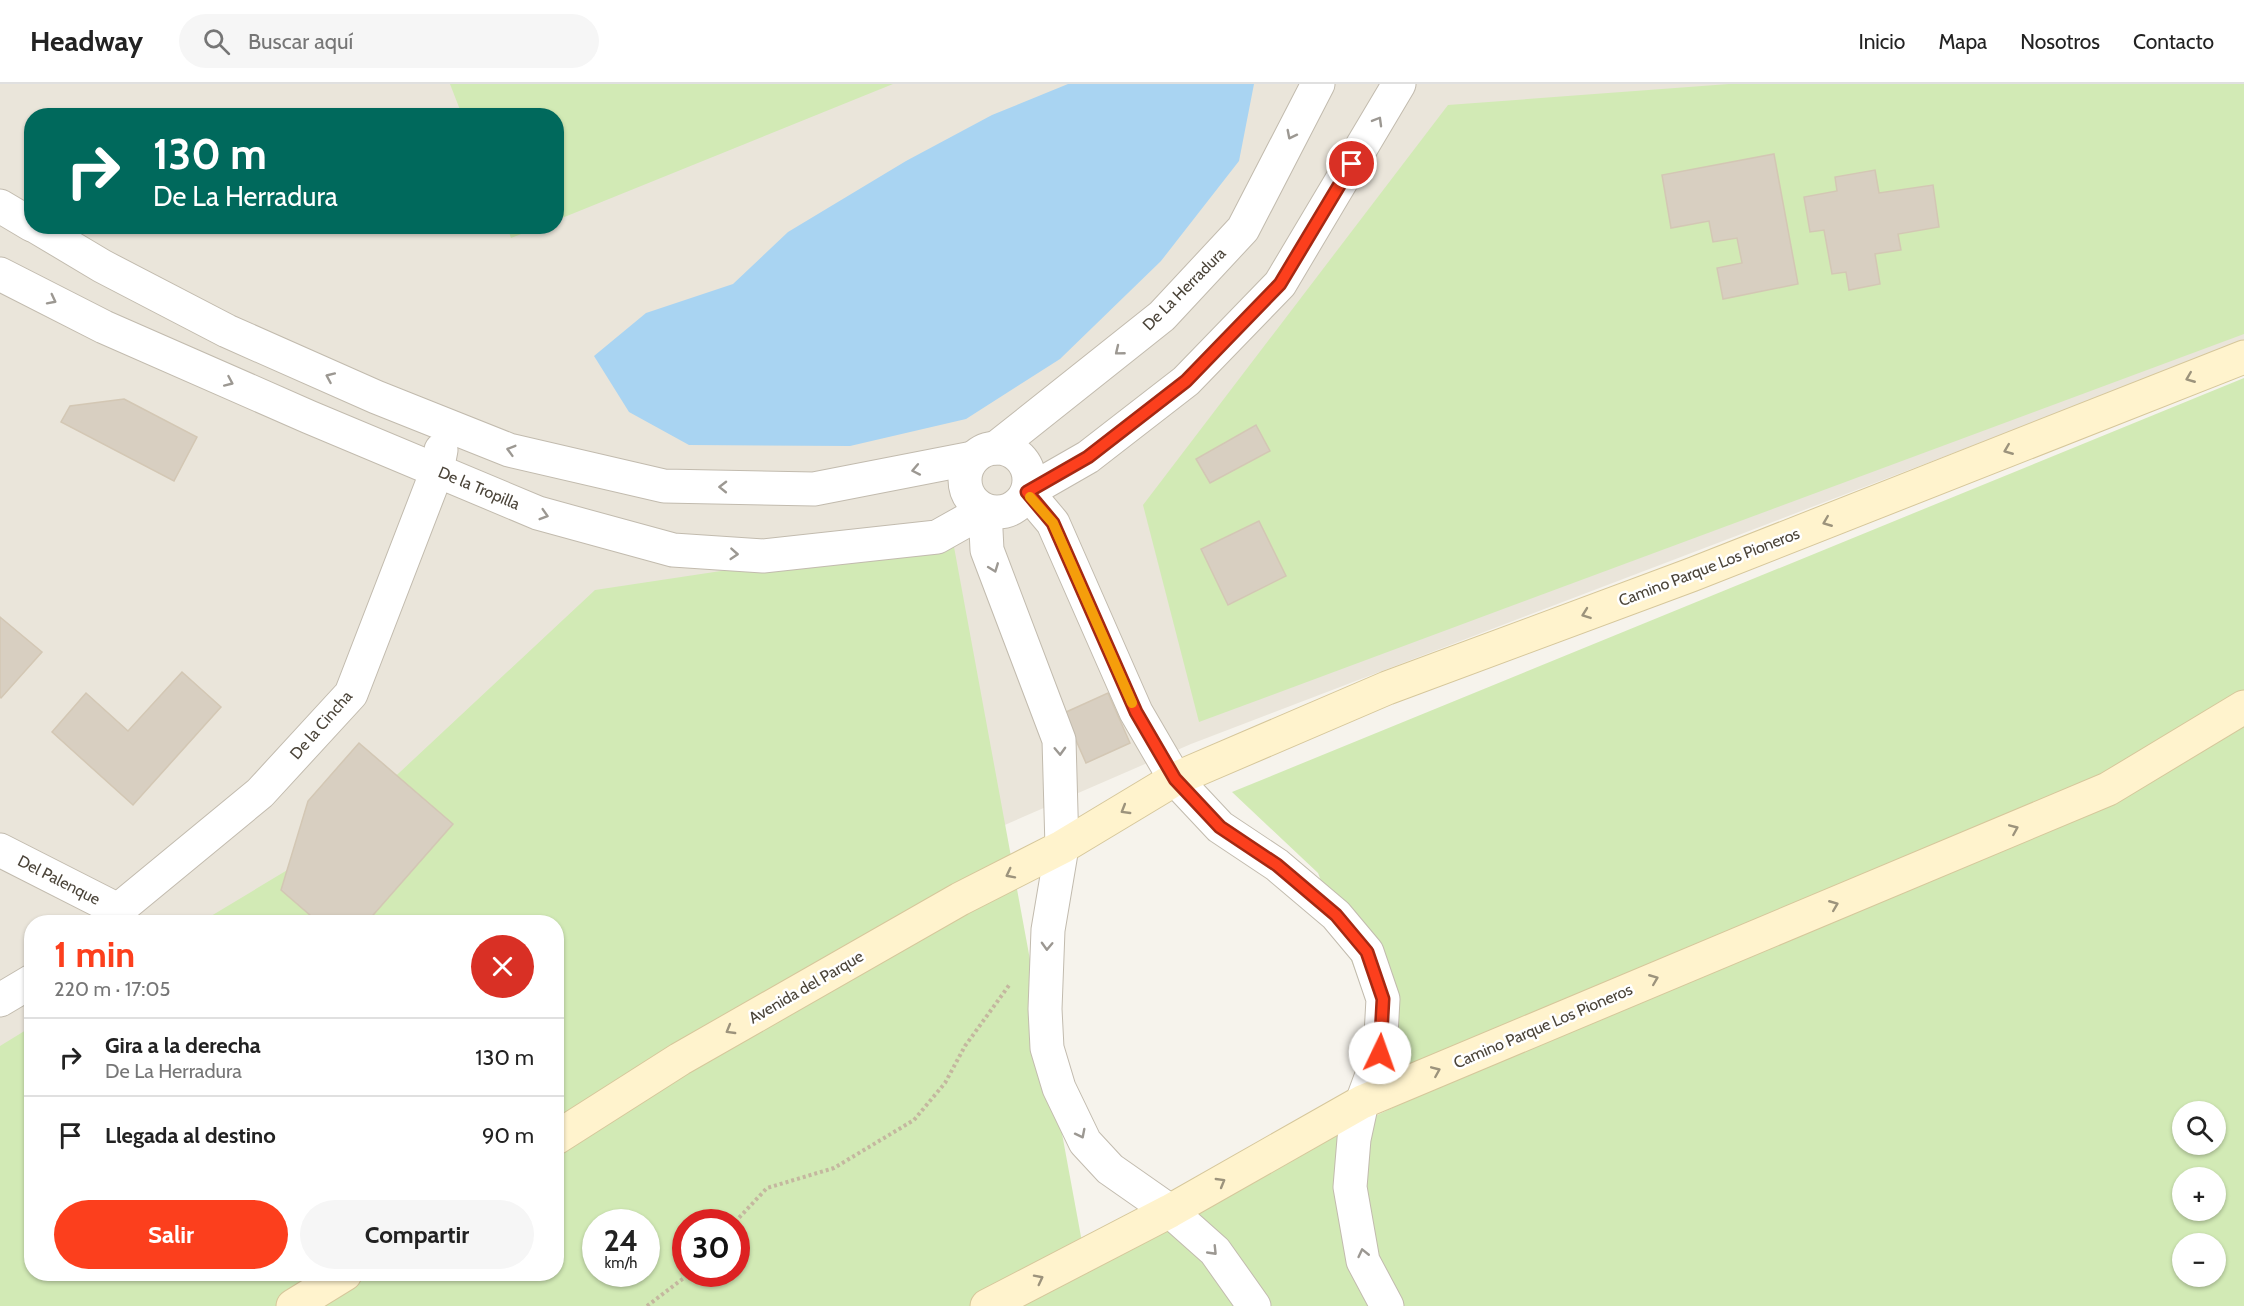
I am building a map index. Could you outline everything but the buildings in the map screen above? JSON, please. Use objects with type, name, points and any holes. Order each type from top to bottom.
[{"type":"main road","name":"Camino Parque Los Pioneros","points":[[1062,847],[1175,779],[1387,688],[1691,575],[2244,357]]},
{"type":"main road","name":"Camino Parque Los Pioneros","points":[[1170,1211],[1362,1102],[2108,789],[2244,707]]},
{"type":"main road","name":"Avenida del Parque","points":[[564,1133],[680,1059],[960,899],[1062,847]]},
{"type":"main road","points":[[987,1306],[1170,1211]]},
{"type":"main road","points":[[293,1306],[334,1281]]},
{"type":"street","name":"De La Herradura","points":[[985,453],[1162,316],[1243,229],[1318,84]]},
{"type":"street","points":[[1027,492],[1088,457],[1186,381],[1280,284],[1399,84]]},
{"type":"street","points":[[0,206],[24,221]]},
{"type":"street","points":[[47,234],[102,266],[227,331],[376,398],[509,450],[664,486],[814,489],[985,453],[1009,450],[1019,457],[1026,467],[1029,480],[1027,492],[1020,503],[1010,510],[997,513],[974,504],[964,481],[967,469],[985,453]]},
{"type":"street","name":"De la Tropilla","points":[[0,274],[104,327],[538,513],[673,550],[764,556],[937,537],[985,510]]},
{"type":"street","name":"De la Cincha","points":[[113,915],[260,793],[351,694],[437,471],[447,426]]},
{"type":"street","points":[[1027,492],[1053,523],[1136,712],[1175,779],[1220,827],[1277,865],[1336,915],[1367,952],[1383,999],[1380,1053],[1362,1102],[1354,1138],[1350,1187],[1364,1261],[1387,1306]]},
{"type":"street","points":[[985,510],[987,550],[1059,740],[1062,847],[1048,930],[1044,1009],[1047,1048],[1059,1088],[1085,1142],[1110,1169],[1170,1211],[1215,1251],[1254,1306]]},
{"type":"street","name":"Del Palenque","points":[[0,850],[110,915]]},
{"type":"street","points":[[0,1000],[24,986]]},
{"type":"path","points":[[747,1209],[767,1188],[834,1168],[914,1120],[945,1083],[965,1046],[1015,977]]},
{"type":"path","points":[[647,1306],[672,1286]]},
{"type":"shaded area","points":[[0,84],[2244,84],[2244,342],[1191,744],[830,901],[564,921],[564,915],[24,915],[25,1281],[0,1306]]},
{"type":"green space","points":[[450,84],[893,84],[564,217],[564,108],[459,108]]},
{"type":"green space","points":[[1729,84],[2244,84],[2244,334],[1199,722],[1143,505],[1448,105]]},
{"type":"green space","points":[[510,234],[521,234],[511,238]]},
{"type":"green space","points":[[2244,378],[2244,1306],[0,1306],[0,1046],[24,1031],[24,1281],[564,1281],[564,915],[213,915],[309,857],[595,590],[952,536],[1084,1253],[1405,1102],[1318,873],[1232,792]]},
{"type":"water","points":[[1068,84],[1254,84],[1239,161],[1161,261],[1060,359],[966,419],[850,446],[689,445],[629,412],[594,356],[646,313],[733,284],[788,232],[906,161],[992,115]]},
{"type":"slow traffic","points":[[1030,497],[1053,523],[1132,703]]},
{"type":"route","points":[[1352,164],[1280,284],[1186,381],[1088,457],[1027,492],[1053,523],[1136,712],[1175,779],[1220,827],[1277,865],[1336,915],[1367,952],[1383,999],[1380,1053]]}]
